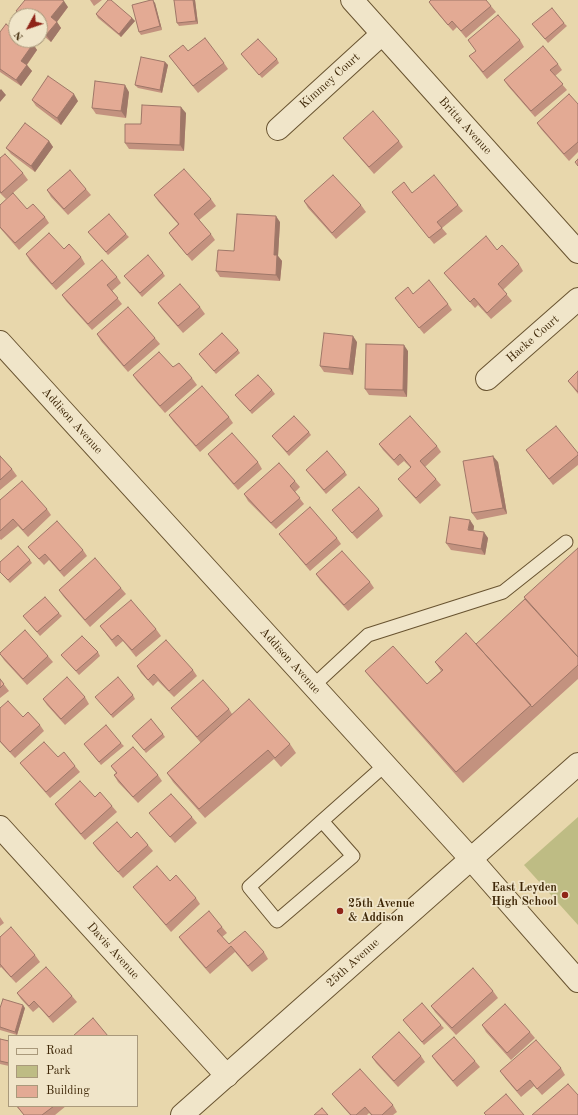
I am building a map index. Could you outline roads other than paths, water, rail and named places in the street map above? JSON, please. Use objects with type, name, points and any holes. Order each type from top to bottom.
[{"type":"street","name":"Britta Avenue","points":[[352,0],[578,252]]},
{"type":"street","name":"Kimmey Court","points":[[278,129],[382,34]]},
{"type":"street","name":"Hacke Court","points":[[487,379],[578,299]]},
{"type":"street","name":"Addison Avenue","points":[[0,342],[471,859],[578,981]]},
{"type":"street","name":"25th Avenue","points":[[182,1115],[578,764]]},
{"type":"street","name":"Davis Avenue","points":[[0,827],[227,1076]]},
{"type":"lane","points":[[313,686],[368,635],[503,592],[566,542]]},
{"type":"lane","points":[[322,821],[354,856],[277,921],[249,887],[322,821],[385,765]]},
{"type":"place","name":"East Leyden High School","points":[[565,895]]},
{"type":"place","name":"25th Avenue & Addison","points":[[340,911]]}]
